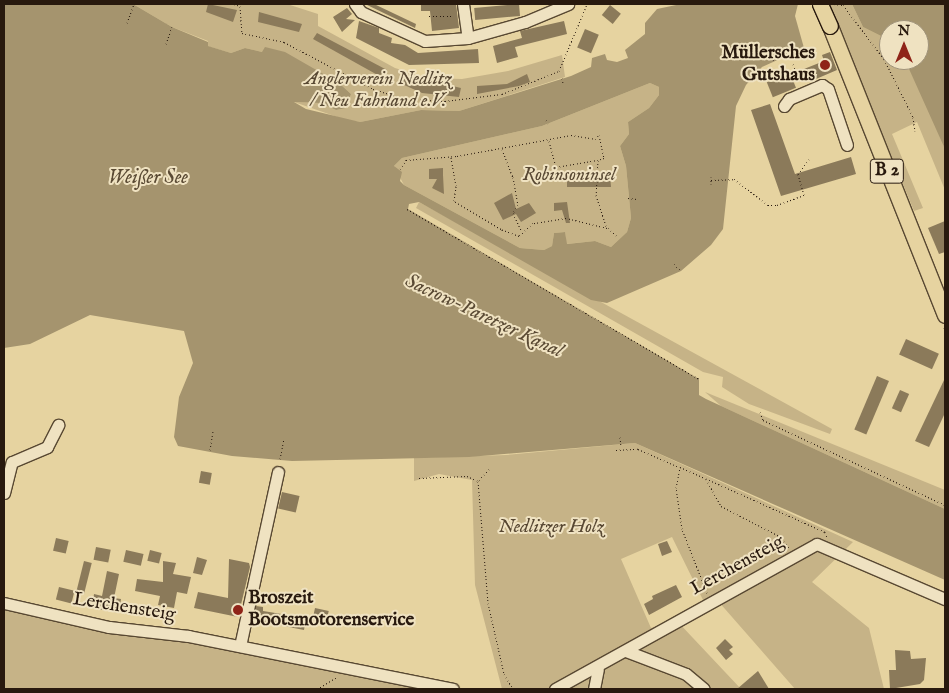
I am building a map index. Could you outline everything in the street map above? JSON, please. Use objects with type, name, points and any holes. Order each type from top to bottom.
[{"type":"main road","name":"B 2","points":[[826,4],[830,26],[940,288],[945,315]]},
{"type":"street","points":[[355,4],[361,12],[425,41],[468,38],[525,22],[568,4]]},
{"type":"street","points":[[463,10],[468,38]]},
{"type":"street","points":[[784,106],[789,99],[822,85],[828,89],[847,145]]},
{"type":"street","points":[[4,493],[12,462],[47,447],[58,426]]},
{"type":"street","points":[[240,646],[278,472]]},
{"type":"street","name":"Lerchensteig","points":[[555,689],[598,669],[710,600],[794,554],[817,544],[829,546]]},
{"type":"street","points":[[829,546],[945,599]]},
{"type":"street","name":"Lerchensteig","points":[[4,603],[109,627],[240,646],[348,670],[453,689]]},
{"type":"street","points":[[626,651],[686,674],[704,689]]},
{"type":"street","points":[[594,689],[598,669]]},
{"type":"path","points":[[127,23],[134,4]]},
{"type":"path","points":[[234,4],[240,6],[242,33],[284,42],[373,89],[406,99],[445,101],[502,94],[559,71],[587,4]]},
{"type":"path","points":[[826,4],[843,6],[884,59],[912,117],[915,131]]},
{"type":"path","points":[[429,16],[463,10]]},
{"type":"path","points":[[166,44],[172,27]]},
{"type":"path","points":[[787,49],[790,56]]},
{"type":"path","points":[[772,56],[774,62]]},
{"type":"path","points":[[793,64],[805,92]]},
{"type":"path","points":[[754,66],[759,71]]},
{"type":"path","points":[[562,78],[563,83]]},
{"type":"path","points":[[744,78],[748,82]]},
{"type":"path","points":[[546,120],[548,124]]},
{"type":"path","points":[[400,169],[406,160],[451,157],[571,135],[595,139],[599,135],[604,158],[556,167],[548,140]]},
{"type":"path","points":[[502,148],[518,204],[513,213],[522,230]]},
{"type":"path","points":[[451,157],[456,186],[454,201],[501,228],[519,236],[522,230],[533,223],[566,218],[607,228],[617,236]]},
{"type":"path","points":[[711,180],[734,180],[768,204],[777,205],[804,195],[798,174],[810,158]]},
{"type":"path","points":[[598,160],[596,195],[607,228]]},
{"type":"path","points":[[711,177],[711,184]]},
{"type":"path","points":[[628,198],[637,199]]},
{"type":"path","points":[[408,209],[699,379]]},
{"type":"path","points":[[674,264],[682,271]]},
{"type":"path","points":[[760,412],[762,420],[945,506]]},
{"type":"path","points":[[210,450],[213,430]]},
{"type":"path","points":[[620,437],[620,446]]},
{"type":"path","points":[[280,459],[284,439]]},
{"type":"path","points":[[616,450],[638,449],[706,478],[825,532],[829,546]]},
{"type":"path","points":[[680,467],[676,488],[682,529],[710,600]]},
{"type":"path","points":[[490,468],[478,481],[488,603],[504,674],[513,689]]},
{"type":"path","points":[[419,478],[467,476],[478,481]]},
{"type":"path","points":[[706,478],[722,506],[779,536],[794,554]]},
{"type":"path","points":[[317,689],[348,670]]},
{"type":"green space","name":"Anglerverein Nedlitz / Neu Fahrland e.V.","points":[[133,4],[287,4],[318,14],[318,26],[395,68],[428,78],[462,79],[508,71],[562,55],[565,77],[459,111],[421,110],[360,122],[346,120],[294,102],[320,103],[336,110],[348,108],[351,94],[339,83],[262,52],[245,48],[231,53],[207,46],[208,41],[172,27]]},
{"type":"green space","points":[[829,4],[852,4],[863,27],[879,35],[879,70],[910,70],[931,111],[945,149],[945,190],[917,122],[892,134],[923,208],[914,211]]},
{"type":"green space","name":"Robinsoninsel","points":[[650,83],[659,87],[659,95],[649,108],[628,122],[629,134],[620,146],[626,166],[631,218],[627,232],[611,247],[595,241],[566,244],[565,232],[554,233],[552,246],[544,250],[520,248],[404,185],[394,166],[402,158],[542,126]]},
{"type":"green space","points":[[419,202],[832,429],[830,434],[749,404],[722,387],[723,377],[703,372],[416,208]]},
{"type":"green space","points":[[705,392],[945,490],[945,509],[721,406]]},
{"type":"green space","name":"Nedlitzer Holz","points":[[635,443],[853,542],[812,582],[869,628],[884,689],[795,689],[718,601],[704,602],[672,537],[621,559],[651,628],[677,621],[741,689],[502,689],[475,585],[472,480],[439,474],[414,481],[414,458],[506,455]]},
{"type":"green space","points":[[4,608],[113,633],[253,650],[421,689],[4,689]]},
{"type":"water","name":"Weißer See","points":[[4,4],[133,4],[172,27],[208,42],[208,46],[231,53],[245,48],[262,52],[265,47],[285,52],[339,83],[351,94],[347,108],[336,110],[320,103],[294,102],[306,109],[360,122],[421,110],[459,111],[571,76],[591,67],[592,58],[605,54],[607,60],[617,62],[628,58],[625,50],[645,34],[645,23],[657,9],[681,4],[798,4],[795,16],[804,48],[762,67],[746,85],[736,106],[723,229],[711,245],[681,271],[607,303],[591,300],[419,202],[409,204],[408,209],[699,379],[699,395],[706,399],[945,509],[945,580],[635,443],[469,457],[292,461],[232,456],[178,446],[174,437],[179,397],[193,363],[184,331],[90,315],[30,344],[4,348]],"holes":[[[650,83],[659,87],[659,95],[649,108],[628,122],[629,134],[620,146],[626,166],[631,218],[627,232],[611,247],[595,241],[567,244],[565,232],[554,233],[552,246],[544,250],[520,248],[404,185],[400,181],[402,172],[394,166],[402,158],[542,126]]]},
{"type":"water","points":[[852,4],[945,4],[945,149],[909,70],[929,70],[929,20],[879,20],[879,35],[863,27]]},
{"type":"building","points":[[208,4],[237,10],[233,22],[206,12]]},
{"type":"building","points":[[365,4],[374,4],[416,24],[415,28]]},
{"type":"building","points":[[421,4],[456,4],[459,28],[432,31],[430,11],[421,11]]},
{"type":"building","points":[[519,4],[520,16],[475,20],[474,8]]},
{"type":"building","points":[[610,5],[621,14],[613,24],[602,15]]},
{"type":"building","points":[[347,8],[352,14],[346,19],[355,20],[342,32],[333,17]]},
{"type":"building","points":[[259,12],[302,24],[299,32],[258,22]]},
{"type":"building","points":[[359,21],[379,28],[379,33],[392,38],[391,43],[405,45],[418,53],[478,49],[479,63],[409,65],[356,38]]},
{"type":"building","points":[[564,21],[567,34],[515,47],[518,57],[497,63],[493,46],[522,38],[520,31]]},
{"type":"building","points":[[585,29],[599,35],[591,53],[577,47]]},
{"type":"building","points":[[317,33],[387,70],[383,78],[313,39]]},
{"type":"building","name":"Müllersches Gutshaus","points":[[830,52],[837,70],[809,82],[804,69],[824,61],[822,55]]},
{"type":"building","points":[[790,73],[796,88],[773,97],[767,82]]},
{"type":"building","points":[[527,74],[530,82],[477,94],[477,86],[507,84]]},
{"type":"building","points":[[405,75],[461,88],[459,97],[422,93],[402,84]]},
{"type":"building","points":[[770,104],[795,174],[851,157],[856,174],[781,196],[751,110]]},
{"type":"building","points":[[443,168],[444,194],[432,188],[437,179],[429,179],[429,169]]},
{"type":"building","points":[[610,174],[611,187],[567,187],[567,177]]},
{"type":"building","points":[[512,193],[516,209],[529,203],[536,213],[521,222],[516,214],[503,220],[494,203]]},
{"type":"building","points":[[567,202],[570,223],[566,223],[562,210],[554,211],[554,203]]},
{"type":"building","points":[[945,221],[945,252],[939,254],[928,228]]},
{"type":"building","points":[[906,339],[939,354],[932,369],[899,355]]},
{"type":"building","points":[[877,376],[889,381],[866,434],[854,429]]},
{"type":"building","points":[[945,378],[945,413],[929,447],[915,441]]},
{"type":"building","points":[[900,390],[909,394],[901,412],[892,408]]},
{"type":"building","points":[[201,471],[212,473],[210,485],[199,483]]},
{"type":"building","points":[[282,492],[300,496],[296,513],[278,509]]},
{"type":"building","points":[[56,538],[69,541],[66,554],[53,551]]},
{"type":"building","points":[[667,541],[672,552],[662,556],[658,544]]},
{"type":"building","points":[[96,547],[111,550],[108,563],[94,560]]},
{"type":"building","points":[[126,550],[144,554],[141,566],[123,562]]},
{"type":"building","points":[[150,550],[162,553],[159,564],[147,561]]},
{"type":"building","points":[[197,557],[207,560],[202,575],[193,573]]},
{"type":"building","points":[[229,559],[249,563],[250,567],[238,617],[194,608],[198,592],[228,598]]},
{"type":"building","points":[[84,561],[92,563],[84,594],[76,592]]},
{"type":"building","points":[[163,561],[176,563],[173,574],[191,577],[187,594],[177,592],[174,608],[158,605],[160,596],[135,591],[137,579],[163,582]]},
{"type":"building","points":[[107,571],[119,574],[114,598],[121,599],[119,613],[92,608],[94,594],[102,596]]},
{"type":"building","points":[[676,585],[682,597],[649,615],[644,604],[653,599],[652,596]]},
{"type":"building","points":[[59,587],[75,591],[71,603],[56,600]]},
{"type":"building","points":[[256,606],[263,607],[263,611],[306,618],[304,630],[253,620]]},
{"type":"building","points":[[315,608],[329,611],[326,624],[312,621]]},
{"type":"building","points":[[725,639],[733,647],[729,650],[733,654],[726,660],[716,648]]},
{"type":"building","points":[[895,650],[910,651],[911,659],[926,658],[924,680],[920,684],[890,689],[889,670],[896,670]]},
{"type":"building","points":[[758,671],[769,689],[737,689]]},
{"type":"place","name":"Müllersches Gutshaus","points":[[825,65]]},
{"type":"place","name":"Broszeit Bootsmotorenservice","points":[[238,610]]},
{"type":"water label","name":"Sacrow-Paretzer Kanal","points":[[484,316]]}]
